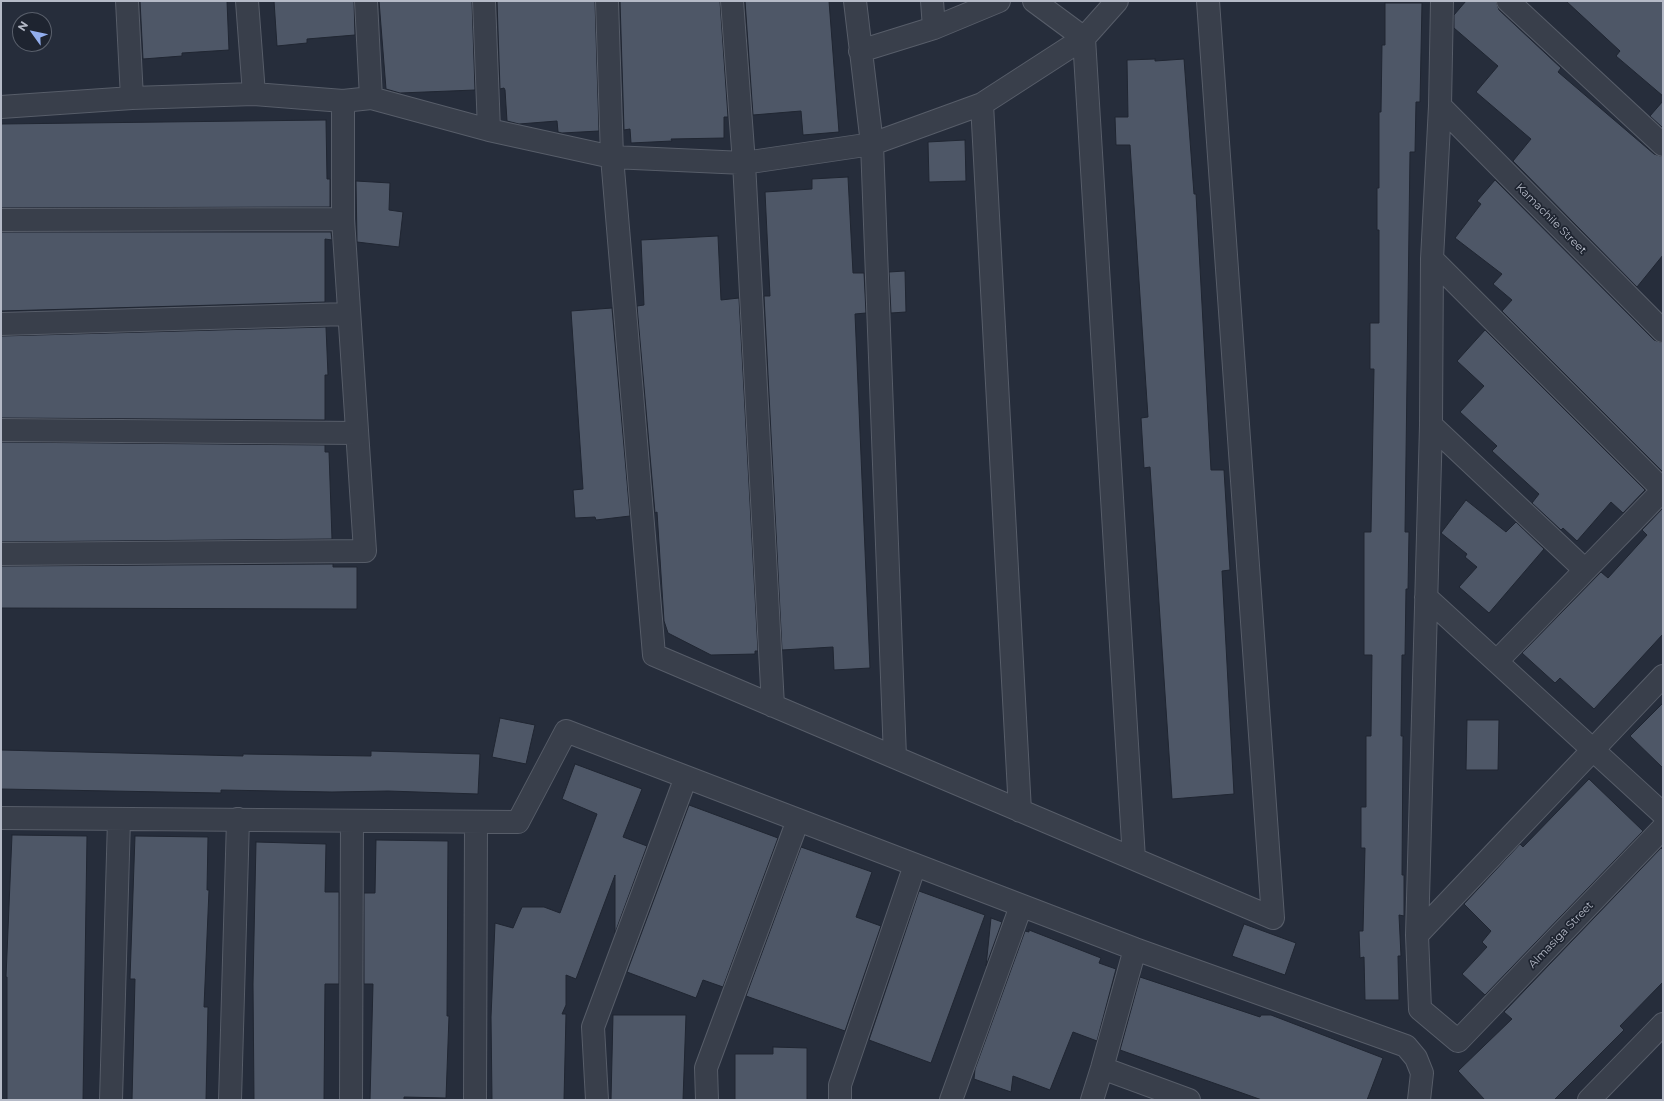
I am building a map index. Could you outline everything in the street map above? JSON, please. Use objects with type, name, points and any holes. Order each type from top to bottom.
[{"type":"street","points":[[127,1],[132,98]]},
{"type":"street","points":[[247,1],[254,94]]},
{"type":"street","points":[[366,1],[371,98]]},
{"type":"street","points":[[484,1],[489,130]]},
{"type":"street","points":[[607,1],[612,157],[654,655],[1273,918],[1208,1]]},
{"type":"street","points":[[732,1],[744,163],[773,706]]},
{"type":"street","points":[[855,1],[872,144],[895,758]]},
{"type":"street","points":[[932,1],[934,28]]},
{"type":"street","points":[[860,51],[934,28],[999,1]]},
{"type":"street","points":[[1034,1],[1084,38]]},
{"type":"street","points":[[1,107],[132,98],[254,94],[343,101],[371,98],[489,130],[612,157],[744,163],[872,144],[982,104],[1084,38],[1117,1]]},
{"type":"street","points":[[1417,935],[1431,424],[1432,259],[1440,106],[1442,1]]},
{"type":"street","points":[[1508,1],[1663,145]]},
{"type":"street","points":[[1084,38],[1134,859]]},
{"type":"street","points":[[1,554],[365,551],[348,314],[343,219],[343,101]]},
{"type":"street","points":[[982,104],[1020,811]]},
{"type":"street","name":"Kamachile Street","points":[[1440,106],[1663,331]]},
{"type":"street","points":[[1,220],[343,219]]},
{"type":"street","points":[[1432,259],[1663,490],[1497,661]]},
{"type":"street","points":[[1,324],[348,314]]},
{"type":"street","points":[[1431,424],[1585,570]]},
{"type":"street","points":[[1,430],[357,433]]},
{"type":"street","points":[[1426,597],[1663,814]]},
{"type":"street","points":[[1417,935],[1663,676]]},
{"type":"street","points":[[1,818],[518,822],[566,731],[1135,949],[1406,1046],[1416,1058],[1422,1073],[1419,1100]]},
{"type":"street","points":[[598,1100],[593,1027],[686,777]]},
{"type":"street","points":[[111,1100],[119,818]]},
{"type":"street","points":[[230,1100],[238,819]]},
{"type":"street","points":[[707,1100],[706,1068],[798,820]]},
{"type":"street","points":[[351,1100],[352,821]]},
{"type":"street","points":[[476,822],[476,1100]]},
{"type":"street","name":"Almasiga Street","points":[[1417,935],[1420,1009],[1458,1041],[1663,828]]},
{"type":"street","points":[[840,1100],[840,1086],[915,865]]},
{"type":"street","points":[[951,1100],[1021,906]]},
{"type":"street","points":[[1092,1100],[1135,949]]},
{"type":"street","points":[[1589,1100],[1663,1024]]},
{"type":"street","points":[[1102,1068],[1189,1100]]},
{"type":"building","points":[[140,1],[227,1],[229,50],[182,53],[182,56],[143,59]]},
{"type":"building","points":[[274,1],[354,1],[355,35],[307,39],[307,43],[277,46]]},
{"type":"building","points":[[379,1],[472,1],[475,90],[400,93],[386,89]]},
{"type":"building","points":[[497,1],[595,1],[599,131],[562,133],[558,132],[557,121],[519,124],[507,121],[505,90],[504,88],[500,89]]},
{"type":"building","points":[[620,1],[720,1],[728,117],[724,117],[724,138],[671,139],[672,141],[631,143],[630,129],[624,130]]},
{"type":"building","points":[[745,1],[829,1],[839,132],[803,135],[801,111],[753,115]]},
{"type":"building","points":[[1466,1],[1496,1],[1499,10],[1561,68],[1558,72],[1654,154],[1663,157],[1663,255],[1637,287],[1513,161],[1531,139],[1476,92],[1498,66],[1454,28],[1454,15]]},
{"type":"building","points":[[1566,1],[1663,1],[1663,96],[1616,56],[1620,51]]},
{"type":"building","points":[[1385,3],[1422,3],[1420,102],[1416,102],[1415,152],[1410,152],[1405,532],[1409,532],[1405,655],[1402,655],[1401,736],[1403,736],[1402,875],[1404,875],[1404,916],[1399,915],[1401,956],[1398,956],[1399,1000],[1365,1000],[1364,957],[1360,958],[1359,931],[1363,931],[1365,848],[1361,848],[1361,807],[1366,807],[1366,736],[1371,736],[1372,655],[1364,655],[1364,532],[1371,532],[1374,369],[1370,369],[1370,323],[1379,323],[1379,230],[1377,230],[1377,188],[1379,188],[1379,112],[1381,112],[1382,45],[1385,45]]},
{"type":"building","points":[[1155,59],[1155,61],[1184,59],[1194,194],[1196,194],[1211,470],[1224,470],[1230,570],[1222,571],[1234,794],[1172,799],[1150,467],[1144,468],[1141,418],[1148,417],[1130,145],[1116,145],[1115,117],[1128,117],[1127,60]]},
{"type":"building","points":[[1663,101],[1663,128],[1650,116]]},
{"type":"building","points":[[326,120],[327,179],[330,179],[330,207],[1,208],[1,124]]},
{"type":"building","points":[[965,140],[966,181],[929,182],[928,142]]},
{"type":"building","points":[[848,177],[853,273],[864,273],[866,313],[855,314],[870,668],[834,670],[833,647],[782,650],[764,296],[770,296],[765,192],[812,189],[812,179]]},
{"type":"building","points":[[1495,180],[1654,340],[1663,343],[1663,472],[1502,311],[1512,300],[1493,284],[1502,274],[1455,238],[1481,204],[1477,201]]},
{"type":"building","points":[[356,181],[390,183],[389,210],[403,212],[399,247],[357,242]]},
{"type":"building","points":[[1,232],[331,232],[332,240],[325,239],[325,302],[1,311]]},
{"type":"building","points":[[718,236],[721,300],[739,298],[758,651],[755,651],[755,654],[711,655],[668,633],[664,621],[657,512],[655,513],[637,306],[644,305],[641,240]]},
{"type":"building","points":[[905,271],[906,312],[891,313],[889,272]]},
{"type":"building","points":[[612,308],[630,516],[596,520],[595,517],[575,518],[573,490],[583,489],[571,311]]},
{"type":"building","points":[[326,327],[328,375],[325,375],[325,420],[1,418],[1,336]]},
{"type":"building","points":[[1485,330],[1645,490],[1623,513],[1611,502],[1577,541],[1563,528],[1561,530],[1532,503],[1539,494],[1492,451],[1497,446],[1460,412],[1484,386],[1457,361]]},
{"type":"building","points":[[1,442],[325,445],[325,452],[329,452],[332,539],[1,542]]},
{"type":"building","points":[[1466,500],[1506,532],[1516,522],[1544,549],[1489,613],[1459,587],[1477,567],[1465,557],[1467,554],[1441,533]]},
{"type":"building","points":[[1663,508],[1663,634],[1594,709],[1560,678],[1555,683],[1522,653],[1601,572],[1608,578],[1647,535],[1642,530]]},
{"type":"building","points":[[333,564],[333,567],[357,567],[357,609],[1,608],[1,566]]},
{"type":"building","points":[[1663,703],[1663,768],[1630,736]]},
{"type":"building","points":[[500,718],[535,725],[526,764],[492,757]]},
{"type":"building","points":[[1467,720],[1499,720],[1498,770],[1466,770]]},
{"type":"building","points":[[1,750],[243,756],[243,754],[371,756],[371,751],[480,754],[478,794],[388,791],[332,792],[221,790],[221,793],[1,789]]},
{"type":"building","points":[[575,764],[642,789],[623,837],[647,846],[615,933],[615,875],[576,979],[566,975],[566,1005],[562,1014],[566,1014],[564,1100],[492,1100],[491,1017],[495,923],[513,928],[522,907],[544,907],[560,913],[597,814],[562,799]]},
{"type":"building","points":[[1589,779],[1643,831],[1485,995],[1462,974],[1487,947],[1482,942],[1491,931],[1464,904],[1520,844],[1523,847]]},
{"type":"building","points":[[689,805],[778,838],[723,987],[703,980],[696,998],[627,972]]},
{"type":"building","points":[[12,835],[87,836],[83,1100],[7,1100],[6,977]]},
{"type":"building","points":[[135,836],[208,837],[207,890],[209,890],[204,1007],[208,1007],[206,1100],[132,1100],[135,979],[130,979]]},
{"type":"building","points":[[376,840],[448,841],[447,1016],[449,1016],[446,1098],[404,1097],[404,1100],[370,1100],[373,984],[364,984],[364,893],[375,893]]},
{"type":"building","points":[[256,842],[326,844],[325,892],[339,892],[339,984],[325,984],[324,1100],[254,1100],[253,984]]},
{"type":"building","points":[[801,847],[872,872],[856,917],[881,926],[845,1031],[746,996]]},
{"type":"building","points":[[1661,848],[1663,850],[1663,982],[1620,1026],[1624,1030],[1554,1100],[1485,1100],[1458,1071],[1512,1019],[1504,1012]]},
{"type":"building","points":[[919,891],[985,915],[931,1063],[869,1040]]},
{"type":"building","points":[[991,918],[1002,922],[986,966]]},
{"type":"building","points":[[1244,924],[1296,943],[1285,975],[1232,956]]},
{"type":"building","points":[[1029,930],[1101,958],[1099,963],[1116,969],[1097,1041],[1073,1032],[1050,1090],[1013,1076],[1011,1092],[974,1079],[975,1069],[1025,931],[1029,932]]},
{"type":"building","points":[[1140,977],[1260,1017],[1261,1015],[1271,1015],[1383,1058],[1367,1100],[1262,1100],[1120,1050]]},
{"type":"building","points":[[613,1015],[686,1015],[683,1100],[611,1100]]},
{"type":"building","points":[[773,1047],[807,1048],[807,1100],[735,1100],[735,1054],[773,1054]]}]
